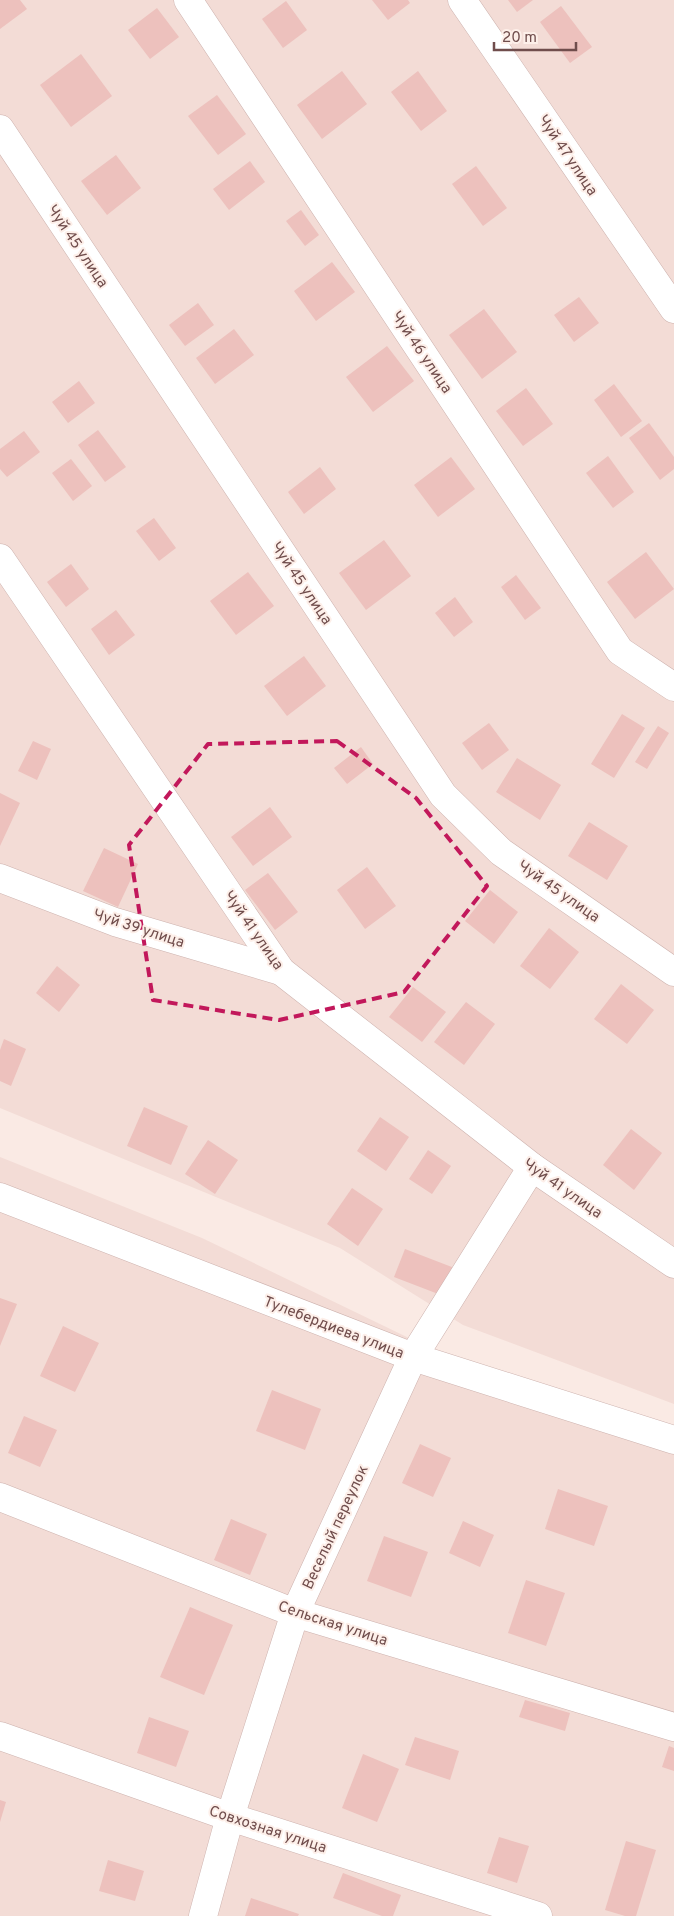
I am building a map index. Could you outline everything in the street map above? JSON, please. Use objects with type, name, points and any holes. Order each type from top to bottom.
[{"type":"street","name":"Чуй 46 улица","points":[[188,0],[620,651],[674,687]]},
{"type":"street","name":"Чуй 47 улица","points":[[462,0],[674,309]]},
{"type":"street","name":"Чуй 45 улица","points":[[0,129],[443,795],[501,852],[674,972]]},
{"type":"street","name":"Чуй 41 улица","points":[[0,558],[281,971],[532,1167],[674,1264]]},
{"type":"street","name":"Чуй 39 улица","points":[[0,878],[115,922],[281,971]]},
{"type":"street","name":"Веселый переулок","points":[[203,1916],[230,1817],[295,1613],[413,1357],[532,1167]]},
{"type":"street","name":"Тулебердиева улица","points":[[0,1197],[413,1357],[674,1440]]},
{"type":"street","name":"Сельская улица","points":[[0,1497],[295,1613],[674,1727]]},
{"type":"street","name":"Совхозная улица","points":[[0,1736],[230,1817],[538,1916]]},
{"type":"highlighted area","points":[[337,741],[416,798],[487,886],[404,992],[279,1020],[153,1000],[129,845],[208,744]]},
{"type":"shaded area","points":[[0,0],[674,0],[674,1404],[463,1325],[340,1248],[0,1108]]},
{"type":"shaded area","points":[[0,1157],[202,1238],[442,1354],[674,1429],[674,1916],[0,1916]]},
{"type":"building","points":[[0,0],[20,0],[27,9],[0,29]]},
{"type":"building","points":[[372,0],[408,0],[410,3],[388,20]]},
{"type":"building","points":[[508,0],[533,0],[517,12]]},
{"type":"building","points":[[286,1],[307,30],[283,48],[262,19]]},
{"type":"building","points":[[561,6],[592,47],[570,63],[540,22]]},
{"type":"building","points":[[157,8],[179,37],[150,59],[128,30]]},
{"type":"building","points":[[81,54],[112,96],[71,127],[40,85]]},
{"type":"building","points":[[342,71],[367,104],[322,139],[297,105]]},
{"type":"building","points":[[418,71],[447,111],[421,131],[391,92]]},
{"type":"building","points":[[217,95],[246,134],[218,155],[188,116]]},
{"type":"building","points":[[116,155],[141,188],[107,215],[81,181]]},
{"type":"building","points":[[250,161],[265,182],[229,210],[213,189]]},
{"type":"building","points":[[476,166],[507,208],[483,226],[452,184]]},
{"type":"building","points":[[301,210],[319,235],[305,246],[286,221]]},
{"type":"building","points":[[332,262],[355,292],[316,321],[294,291]]},
{"type":"building","points":[[579,297],[599,323],[574,342],[554,315]]},
{"type":"building","points":[[198,303],[214,325],[185,346],[169,325]]},
{"type":"building","points":[[484,309],[517,352],[482,379],[449,335]]},
{"type":"building","points":[[234,329],[254,355],[215,384],[196,358]]},
{"type":"building","points":[[387,346],[414,381],[373,412],[346,377]]},
{"type":"building","points":[[79,381],[95,403],[68,423],[52,402]]},
{"type":"building","points":[[614,384],[642,421],[621,437],[594,400]]},
{"type":"building","points":[[526,388],[553,424],[523,446],[496,411]]},
{"type":"building","points":[[649,423],[674,457],[674,469],[660,480],[629,438]]},
{"type":"building","points":[[98,430],[126,467],[105,482],[78,445]]},
{"type":"building","points":[[24,431],[40,452],[7,477],[0,469],[0,449]]},
{"type":"building","points":[[608,456],[634,492],[613,508],[586,473]]},
{"type":"building","points":[[451,457],[475,489],[438,517],[414,485]]},
{"type":"building","points":[[71,459],[92,486],[73,501],[52,473]]},
{"type":"building","points":[[320,467],[336,489],[304,514],[288,492]]},
{"type":"building","points":[[154,518],[176,548],[159,561],[136,531]]},
{"type":"building","points":[[384,540],[411,576],[366,610],[339,573]]},
{"type":"building","points":[[646,552],[674,589],[635,619],[607,582]]},
{"type":"building","points":[[71,564],[89,589],[66,607],[47,582]]},
{"type":"building","points":[[248,572],[274,606],[236,635],[210,601]]},
{"type":"building","points":[[516,575],[541,608],[525,620],[501,587]]},
{"type":"building","points":[[455,597],[473,622],[454,637],[435,613]]},
{"type":"building","points":[[116,610],[135,635],[109,655],[91,629]]},
{"type":"building","points":[[304,656],[326,686],[287,716],[264,686]]},
{"type":"building","points":[[622,714],[645,728],[614,778],[591,764]]},
{"type":"building","points":[[489,723],[509,750],[482,770],[462,743]]},
{"type":"building","points":[[658,726],[669,733],[647,769],[635,762]]},
{"type":"building","points":[[33,741],[51,749],[37,780],[18,771]]},
{"type":"building","points":[[361,747],[373,764],[347,784],[334,768]]},
{"type":"building","points":[[517,758],[561,785],[540,820],[496,792]]},
{"type":"building","points":[[0,793],[20,803],[0,846]]},
{"type":"building","points":[[270,807],[292,837],[253,866],[231,837]]},
{"type":"building","points":[[589,822],[628,846],[607,880],[568,856]]},
{"type":"building","points":[[104,848],[138,864],[118,907],[83,891]]},
{"type":"building","points":[[367,867],[396,906],[365,929],[337,890]]},
{"type":"building","points":[[268,873],[298,912],[275,930],[245,890]]},
{"type":"building","points":[[490,890],[518,912],[494,944],[465,921]]},
{"type":"building","points":[[549,928],[579,952],[550,989],[520,966]]},
{"type":"building","points":[[57,966],[80,985],[59,1012],[36,993]]},
{"type":"building","points":[[621,984],[654,1010],[627,1044],[594,1019]]},
{"type":"building","points":[[413,987],[446,1012],[422,1042],[389,1017]]},
{"type":"building","points":[[466,1002],[495,1024],[464,1065],[434,1042]]},
{"type":"building","points":[[4,1039],[26,1049],[11,1086],[0,1081],[0,1050]]},
{"type":"building","points":[[144,1107],[188,1126],[171,1165],[127,1146]]},
{"type":"building","points":[[380,1117],[409,1137],[386,1171],[357,1151]]},
{"type":"building","points":[[631,1129],[662,1153],[634,1190],[603,1165]]},
{"type":"building","points":[[208,1140],[238,1160],[215,1194],[185,1174]]},
{"type":"building","points":[[428,1150],[451,1166],[432,1194],[409,1179]]},
{"type":"building","points":[[352,1188],[383,1209],[358,1246],[327,1224]]},
{"type":"building","points":[[405,1249],[457,1269],[446,1297],[394,1277]]},
{"type":"building","points":[[0,1298],[17,1304],[0,1346]]},
{"type":"building","points":[[63,1326],[99,1343],[75,1392],[40,1376]]},
{"type":"building","points":[[272,1390],[321,1409],[305,1450],[256,1431]]},
{"type":"building","points":[[24,1416],[57,1430],[40,1467],[8,1453]]},
{"type":"building","points":[[420,1444],[451,1458],[433,1497],[402,1483]]},
{"type":"building","points":[[558,1489],[608,1506],[594,1546],[545,1529]]},
{"type":"building","points":[[231,1519],[267,1534],[250,1575],[214,1560]]},
{"type":"building","points":[[463,1521],[494,1535],[480,1567],[449,1553]]},
{"type":"building","points":[[384,1536],[428,1552],[411,1597],[367,1581]]},
{"type":"building","points":[[526,1580],[565,1593],[546,1646],[508,1633]]},
{"type":"building","points":[[190,1607],[233,1625],[204,1695],[160,1677]]},
{"type":"building","points":[[525,1700],[570,1713],[565,1731],[519,1717]]},
{"type":"building","points":[[149,1717],[189,1731],[176,1767],[137,1753]]},
{"type":"building","points":[[415,1737],[459,1751],[450,1780],[405,1765]]},
{"type":"building","points":[[669,1746],[674,1748],[674,1771],[662,1767]]},
{"type":"building","points":[[363,1754],[399,1769],[377,1822],[342,1808]]},
{"type":"building","points":[[0,1800],[6,1802],[0,1822]]},
{"type":"building","points":[[499,1837],[529,1846],[517,1883],[487,1873]]},
{"type":"building","points":[[626,1841],[656,1850],[636,1916],[625,1916],[605,1910]]},
{"type":"building","points":[[108,1860],[144,1871],[135,1901],[99,1891]]},
{"type":"building","points":[[343,1873],[401,1895],[393,1916],[382,1916],[333,1898]]},
{"type":"building","points":[[251,1898],[299,1914],[298,1916],[245,1916]]}]
